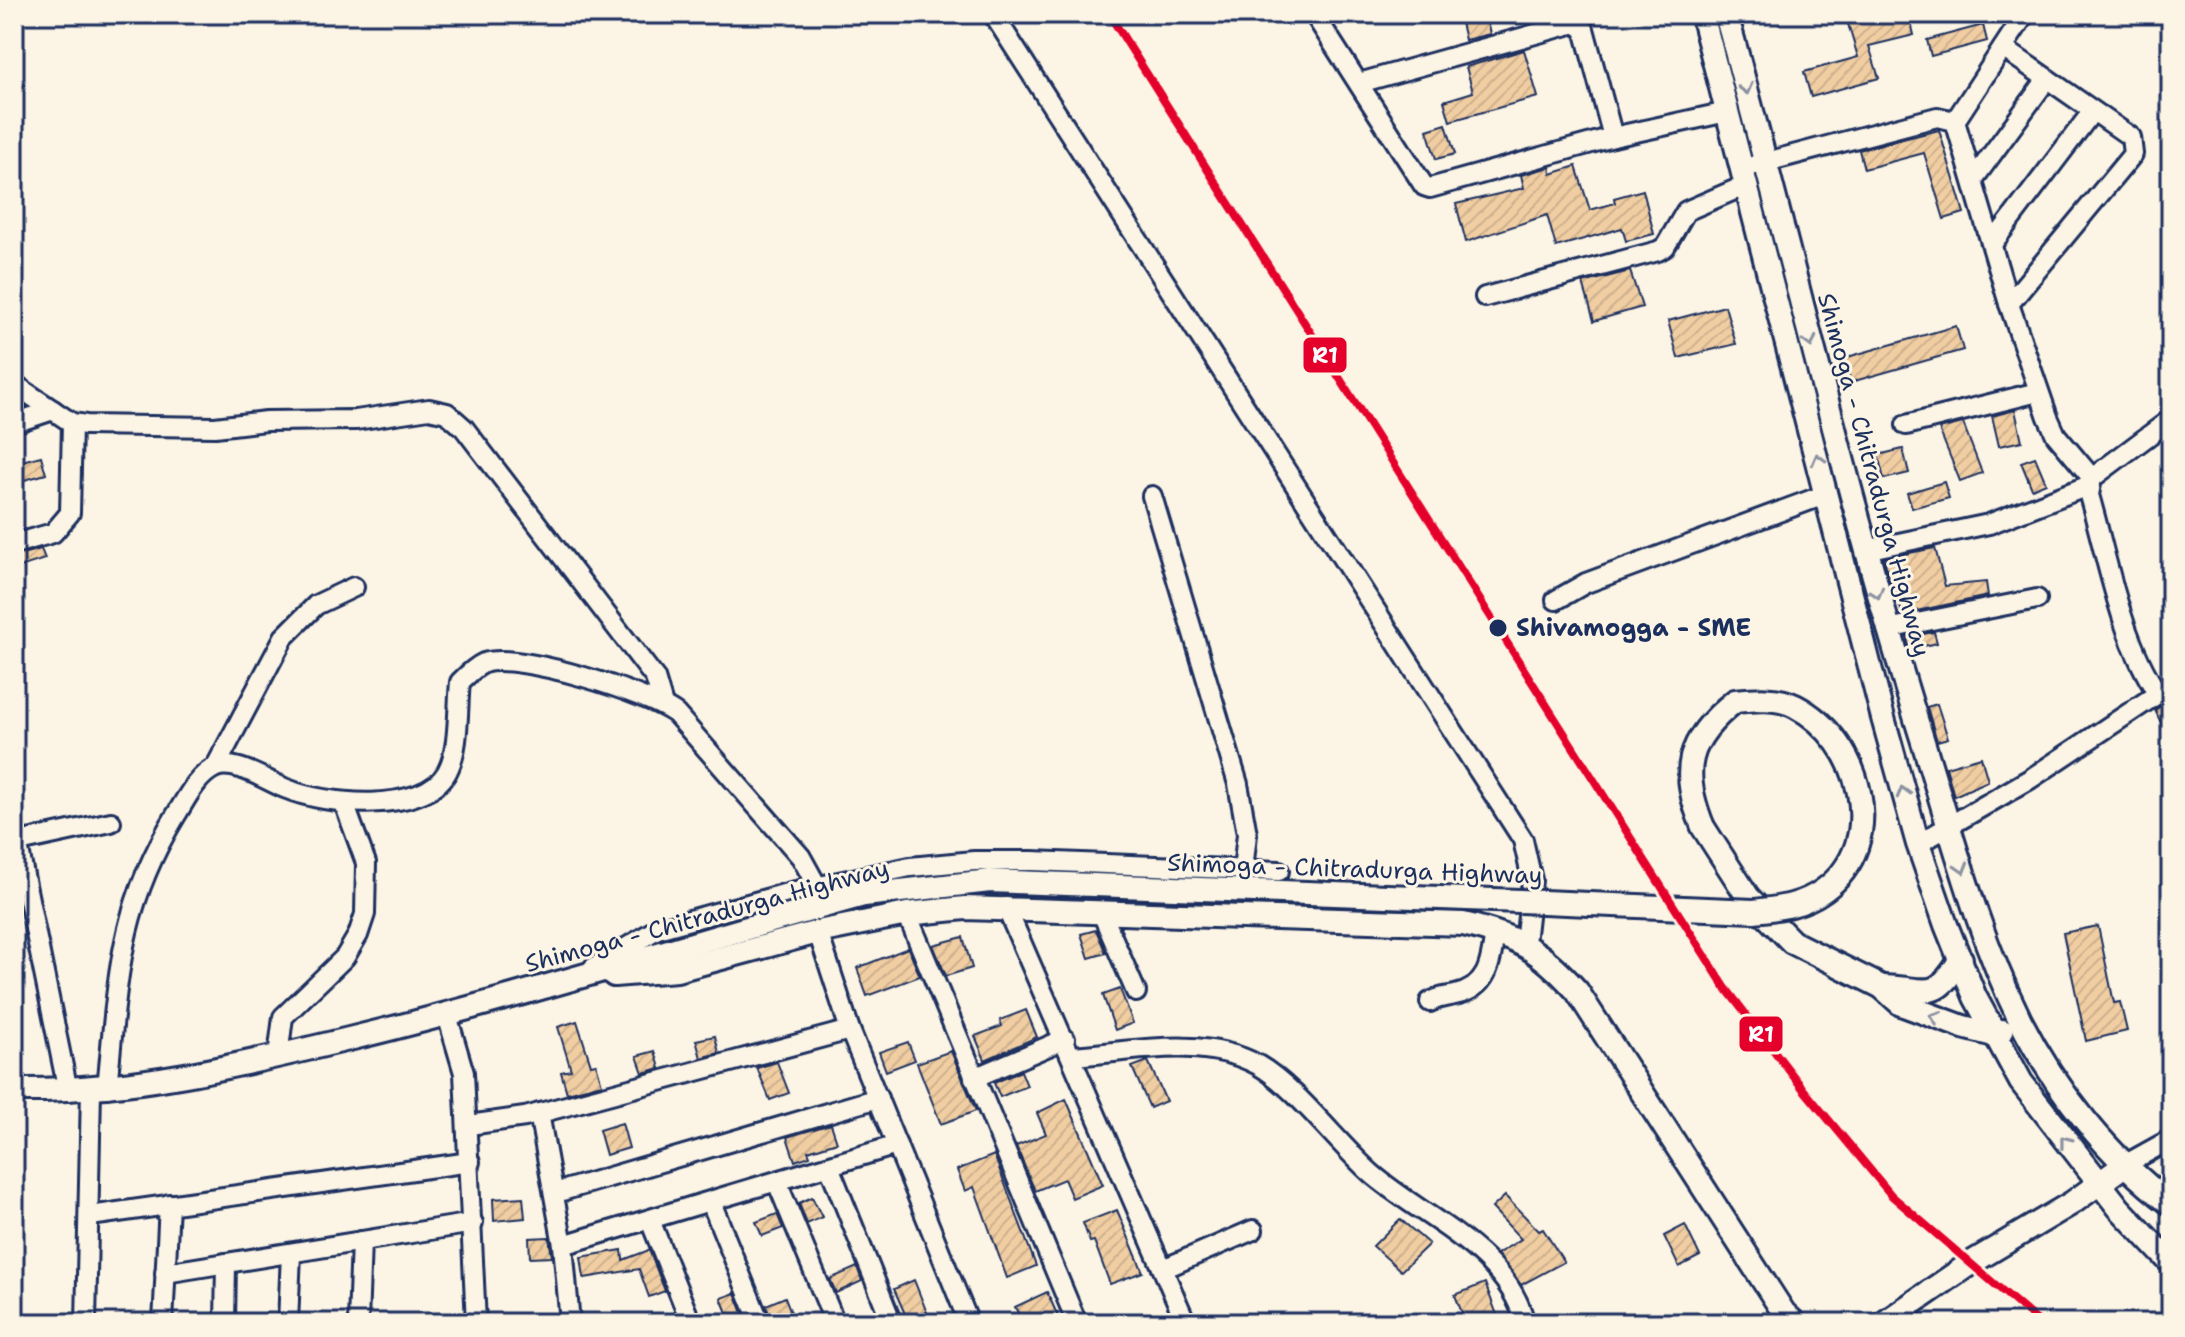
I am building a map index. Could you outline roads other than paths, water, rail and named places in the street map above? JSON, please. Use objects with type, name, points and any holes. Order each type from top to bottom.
[{"type":"main road","name":"Shimoga - Chitradurga Highway","points":[[1702,14],[1918,844],[1975,997],[2021,1082],[2100,1184],[2171,1263]]},
{"type":"main road","name":"Shimoga - Chitradurga Highway","points":[[1726,14],[1865,550],[1975,914],[2022,1023],[2062,1088],[2126,1164],[2171,1204]]},
{"type":"main road","name":"Shimoga - Chitradurga Highway","points":[[14,1090],[99,1089],[278,1056],[447,1015],[864,895],[922,886],[990,881],[1754,911],[1792,907],[1824,890],[1856,850],[1863,809],[1847,755],[1820,724],[1795,706],[1767,699],[1735,701],[1700,735],[1689,762],[1688,788],[1703,827],[1748,897],[1777,929],[1792,942],[1882,987],[1901,1004],[1994,1035]]},
{"type":"main road","points":[[577,978],[677,970],[818,932],[907,914],[1006,907],[1463,924],[1495,931],[1525,943],[1551,962],[1577,991],[1784,1313],[1795,1323]]},
{"type":"main road","points":[[1926,991],[1934,991],[1948,981],[1961,959]]},
{"type":"main road","name":"Shimoga - Chitradurga Highway","points":[[1882,987],[1926,991],[1938,997],[1975,997],[2006,990]]},
{"type":"main road","points":[[1994,1035],[2022,1023]]},
{"type":"main road","points":[[1884,1323],[1971,1263],[2100,1184],[2126,1164]]},
{"type":"street","points":[[993,14],[1523,840],[1532,880],[1525,943]]},
{"type":"street","points":[[1314,14],[1424,186],[1430,188],[1613,137],[1727,112]]},
{"type":"street","points":[[1955,121],[2025,14]]},
{"type":"street","points":[[1359,83],[1575,23],[1584,29],[1613,137]]},
{"type":"street","points":[[2003,48],[2131,137],[2133,154],[2009,304]]},
{"type":"street","points":[[1973,180],[2047,79]]},
{"type":"street","points":[[1992,244],[2092,112]]},
{"type":"street","points":[[1485,297],[1658,251],[1665,247],[1686,211],[1764,163],[1937,117],[1955,121]]},
{"type":"street","points":[[1918,844],[2030,779],[2167,688],[2143,672],[2089,495],[2091,482],[2056,435],[2038,392],[1955,121]]},
{"type":"street","points":[[14,384],[72,423],[215,427],[266,421],[356,420],[429,409],[447,413],[464,428],[655,678],[663,705]]},
{"type":"street","points":[[1906,425],[2038,392]]},
{"type":"street","points":[[14,423],[53,410]]},
{"type":"street","points":[[1865,550],[1989,524],[2091,482],[2171,419]]},
{"type":"street","points":[[14,544],[53,533],[70,513],[72,423]]},
{"type":"street","points":[[1556,600],[1586,583],[1827,494]]},
{"type":"street","points":[[1152,496],[1238,784],[1247,834],[1243,870]]},
{"type":"street","points":[[86,1323],[99,1089],[120,961],[138,887],[183,804],[203,775],[216,766],[284,637],[316,605],[354,587]]},
{"type":"street","points":[[1887,629],[2037,599]]},
{"type":"street","points":[[216,766],[232,766],[292,791],[344,803],[368,804],[412,796],[438,784],[447,772],[453,752],[460,682],[486,663],[513,662],[580,676],[663,705],[676,714],[801,857],[817,886]]},
{"type":"street","points":[[278,1056],[283,1017],[345,957],[358,935],[365,914],[366,863],[344,803]]},
{"type":"street","points":[[68,1091],[22,897],[15,837],[111,822]]},
{"type":"street","points":[[577,978],[657,929],[817,886],[910,867],[974,861],[1279,871]]},
{"type":"street","points":[[1006,907],[1186,1323]]},
{"type":"street","points":[[1101,911],[1136,992]]},
{"type":"street","points":[[907,914],[1077,1323]]},
{"type":"street","points":[[1430,1002],[1468,991],[1481,982],[1491,965],[1495,931]]},
{"type":"street","points":[[818,932],[850,1030],[969,1323]]},
{"type":"street","points":[[447,1015],[464,1073],[469,1125],[476,1323]]},
{"type":"street","points":[[469,1125],[539,1113],[850,1030]]},
{"type":"street","points":[[974,1078],[1068,1048],[1182,1048],[1218,1052],[1258,1065],[1374,1176],[1482,1257],[1513,1292],[1525,1323]]},
{"type":"street","points":[[555,1193],[878,1098]]},
{"type":"street","points":[[539,1113],[563,1245],[570,1323]]},
{"type":"street","points":[[2126,1164],[2171,1139]]},
{"type":"street","points":[[563,1245],[897,1145]]},
{"type":"street","points":[[90,1216],[470,1162]]},
{"type":"street","points":[[829,1166],[892,1323]]},
{"type":"street","points":[[777,1182],[835,1323]]},
{"type":"street","points":[[711,1202],[760,1323]]},
{"type":"street","points":[[163,1323],[169,1204]]},
{"type":"street","points":[[650,1220],[691,1323]]},
{"type":"street","points":[[165,1273],[473,1223]]},
{"type":"street","points":[[1163,1269],[1253,1230]]},
{"type":"street","points":[[358,1323],[361,1241]]},
{"type":"street","points":[[288,1323],[291,1253]]},
{"type":"street","points":[[225,1323],[226,1263]]},
{"type":"place","name":"Shivamogga - SME","points":[[1498,628]]}]
